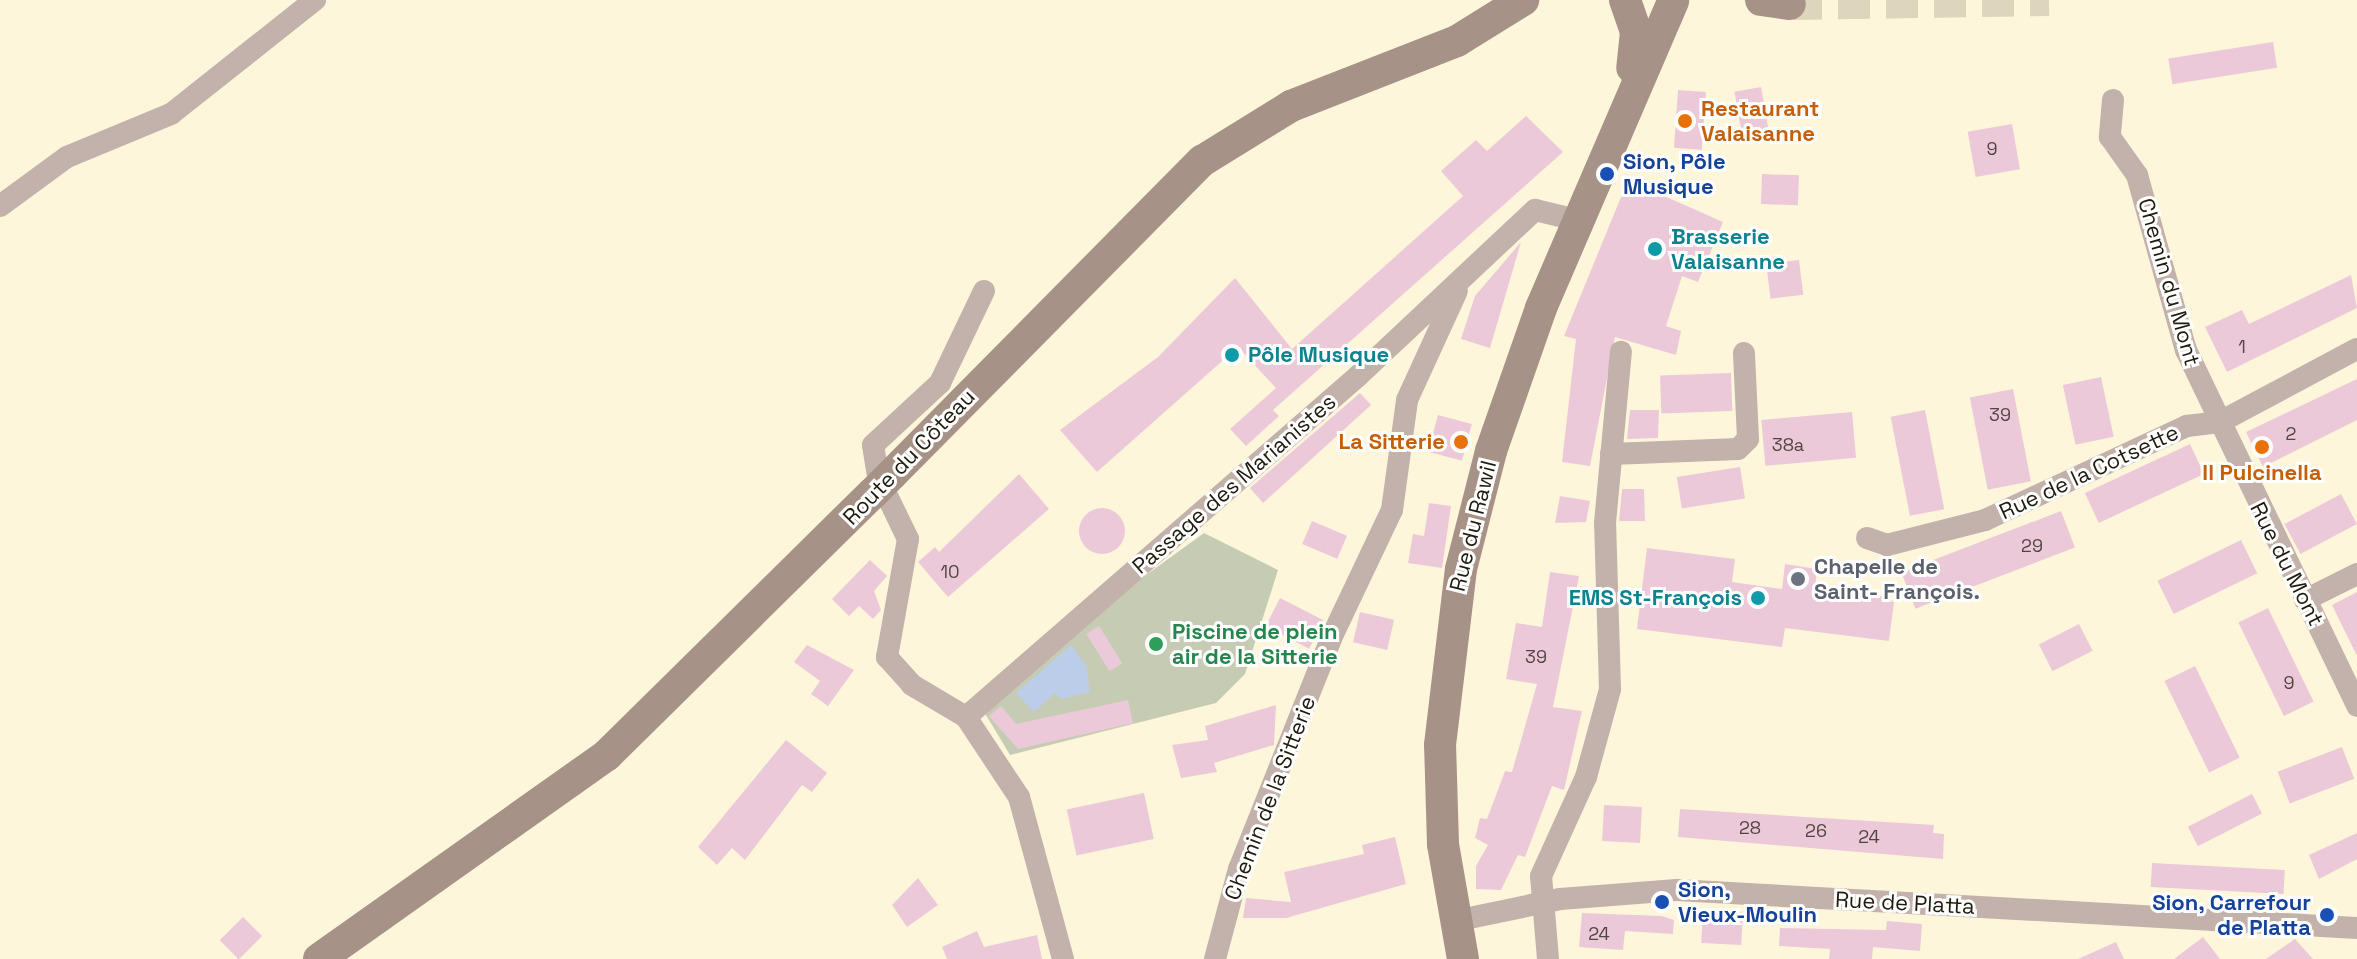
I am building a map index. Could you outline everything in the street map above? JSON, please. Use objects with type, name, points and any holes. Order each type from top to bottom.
[{"type":"street","points":[[0,206],[67,157],[171,114],[315,0]]},
{"type":"street","name":"Route du Côteau","points":[[319,959],[607,755],[882,484],[1202,161],[1291,106],[1457,41],[1523,0]]},
{"type":"street","points":[[1626,0],[1648,9],[1673,1]]},
{"type":"street","name":"Rue du Rawil","points":[[1620,114],[1636,45],[1626,0]]},
{"type":"street","name":"Rue du Rawil","points":[[1463,959],[1455,921],[1440,768],[1452,616],[1491,451],[1577,220],[1620,114],[1673,1]]},
{"type":"street","name":"Chemin du Mont","points":[[2113,100],[2110,137],[2137,175],[2186,350],[2220,422]]},
{"type":"street","name":"Passage des Marianistes","points":[[966,717],[1460,282],[1535,210],[1577,220]]},
{"type":"street","name":"Chemin de la Sitterie","points":[[1215,959],[1239,869],[1334,632],[1392,510],[1407,400],[1460,282]]},
{"type":"street","points":[[984,291],[940,383],[873,445],[878,477],[908,539],[887,657],[912,685],[966,717],[1031,827],[1063,959]]},
{"type":"street","name":"Rue de la Cotsette","points":[[1867,538],[1900,542],[2036,501],[2187,426],[2220,422],[2357,349]]},
{"type":"street","points":[[1548,959],[1540,904],[1548,851],[1586,777],[1610,689],[1611,454],[1621,352]]},
{"type":"street","points":[[1611,454],[1738,449],[1748,439],[1744,353]]},
{"type":"street","name":"Rue du Mont","points":[[2220,422],[2357,706]]},
{"type":"street","points":[[2305,600],[2357,574]]},
{"type":"street","name":"Rue de Platta","points":[[1455,921],[1540,904],[1677,890],[2357,928]]},
{"type":"green space","name":"Piscine de plein air de la Sitterie","points":[[1204,533],[1278,570],[1245,674],[1216,703],[1010,755],[983,710],[1091,615]]},
{"type":"water","points":[[1071,645],[1086,665],[1090,692],[1061,699],[1055,693],[1034,712],[1016,693]]},
{"type":"building","points":[[2273,42],[2277,68],[2172,84],[2168,59]]},
{"type":"building","points":[[1761,87],[1770,136],[1743,141],[1734,92]]},
{"type":"building","points":[[1678,90],[1706,92],[1702,150],[1674,148]]},
{"type":"building","points":[[1526,116],[1563,152],[1273,410],[1279,416],[1246,446],[1230,429],[1276,388],[1238,347],[1097,472],[1060,430],[1158,357],[1235,278],[1292,349],[1463,196],[1441,171],[1476,140],[1487,151]]},
{"type":"building","points":[[2012,124],[2020,169],[1976,177],[1968,132]]},
{"type":"building","points":[[1762,174],[1799,175],[1798,205],[1761,204]]},
{"type":"building","name":"Brasserie Valaisanne","points":[[1628,180],[1723,222],[1698,282],[1682,276],[1666,326],[1681,331],[1676,355],[1615,337],[1590,466],[1562,462],[1576,339],[1564,336]]},
{"type":"building","points":[[1521,242],[1490,348],[1461,339],[1475,296]]},
{"type":"building","points":[[1799,260],[1803,295],[1771,299],[1766,264]]},
{"type":"building","points":[[2351,275],[2357,308],[2227,372],[2205,327],[2242,310],[2249,324]]},
{"type":"building","points":[[1731,373],[1732,411],[1661,413],[1660,375]]},
{"type":"building","points":[[2101,377],[2114,437],[2076,445],[2063,385]]},
{"type":"building","points":[[2357,379],[2357,420],[2263,467],[2246,432]]},
{"type":"building","points":[[2013,389],[2031,481],[1988,490],[1970,397]]},
{"type":"building","points":[[1360,393],[1371,405],[1263,503],[1250,488]]},
{"type":"building","points":[[1630,410],[1659,410],[1658,438],[1627,439]]},
{"type":"building","points":[[1925,410],[1944,509],[1910,516],[1891,417]]},
{"type":"building","points":[[1852,412],[1856,458],[1765,466],[1761,420]]},
{"type":"building","points":[[1438,415],[1472,424],[1462,461],[1428,452]]},
{"type":"building","points":[[2190,444],[2204,474],[2099,523],[2085,493]]},
{"type":"building","points":[[1740,467],[1745,499],[1682,509],[1677,477]]},
{"type":"building","points":[[1019,474],[1049,509],[948,597],[918,562],[935,547],[939,552]]},
{"type":"building","points":[[1622,489],[1644,489],[1645,521],[1619,521]]},
{"type":"building","points":[[2341,494],[2357,524],[2300,554],[2284,524]]},
{"type":"building","points":[[1560,496],[1590,501],[1586,522],[1555,523]]},
{"type":"building","points":[[1429,503],[1451,506],[1442,568],[1408,563],[1413,534],[1424,536]]},
{"type":"building","points":[[1102,508],[1118,515],[1125,531],[1118,547],[1102,554],[1086,547],[1079,531],[1086,515]]},
{"type":"building","points":[[2061,511],[2075,547],[1915,609],[1901,572]]},
{"type":"building","points":[[1312,521],[1347,536],[1337,559],[1302,544]]},
{"type":"building","points":[[2241,540],[2257,573],[2174,614],[2157,581]]},
{"type":"building","name":"EMS St-François","points":[[1647,548],[1735,559],[1732,582],[1782,589],[1785,564],[1817,569],[1815,590],[1852,595],[1862,588],[1894,602],[1889,641],[1785,628],[1782,647],[1637,629]]},
{"type":"building","points":[[870,560],[887,576],[874,591],[881,610],[873,619],[859,606],[849,616],[832,599]]},
{"type":"building","points":[[1550,572],[1579,576],[1553,707],[1582,711],[1564,790],[1552,786],[1525,857],[1518,855],[1501,890],[1476,889],[1476,866],[1488,845],[1475,838],[1480,818],[1487,819],[1505,771],[1512,772],[1537,684],[1506,679],[1516,623],[1542,627]]},
{"type":"building","points":[[2357,592],[2357,656],[2332,605]]},
{"type":"building","points":[[1280,598],[1324,620],[1309,649],[1265,627]]},
{"type":"building","points":[[2268,608],[2314,701],[2284,716],[2238,622]]},
{"type":"building","points":[[1360,612],[1394,620],[1387,650],[1353,642]]},
{"type":"building","points":[[2079,624],[2093,651],[2053,671],[2039,644]]},
{"type":"building","points":[[1099,626],[1122,663],[1110,671],[1086,634]]},
{"type":"building","points":[[807,645],[854,670],[828,706],[811,694],[820,681],[794,662]]},
{"type":"building","points":[[2195,666],[2240,758],[2209,773],[2164,681]]},
{"type":"building","points":[[1128,700],[1133,723],[1018,749],[989,716],[1001,706],[1016,724]]},
{"type":"building","points":[[1276,705],[1274,745],[1214,763],[1217,772],[1181,778],[1172,745],[1208,740],[1205,726]]},
{"type":"building","points":[[786,740],[827,773],[812,792],[802,785],[745,860],[732,848],[717,865],[698,847]]},
{"type":"building","points":[[2342,747],[2354,779],[2290,803],[2278,772]]},
{"type":"building","points":[[1144,793],[1154,839],[1076,855],[1067,809]]},
{"type":"building","points":[[2252,794],[2262,814],[2198,846],[2188,827]]},
{"type":"building","points":[[1604,805],[1642,807],[1640,843],[1602,841]]},
{"type":"building","points":[[1680,809],[1934,825],[1933,833],[1944,834],[1943,859],[1678,837]]},
{"type":"building","points":[[2357,833],[2357,859],[2319,879],[2309,855]]},
{"type":"building","points":[[1395,837],[1406,884],[1286,918],[1243,918],[1246,898],[1291,902],[1284,872],[1364,854],[1362,845]]},
{"type":"building","points":[[2152,863],[2285,870],[2284,894],[2151,887]]},
{"type":"building","points":[[918,878],[938,905],[907,927],[892,905]]},
{"type":"building","points":[[1703,910],[1743,912],[1741,945],[1701,943]]},
{"type":"building","points":[[1582,913],[1662,916],[1674,920],[1673,934],[1625,931],[1623,950],[1579,947]]},
{"type":"building","points":[[243,917],[262,936],[239,959],[220,940]]},
{"type":"building","points":[[1887,921],[1922,924],[1920,951],[1873,947],[1872,959],[1829,959],[1830,949],[1779,946],[1780,928],[1886,930]]},
{"type":"building","points":[[977,931],[984,947],[1037,935],[1042,959],[947,959],[942,947]]},
{"type":"building","points":[[2203,937],[2220,959],[2174,959]]},
{"type":"building","points":[[2295,939],[2313,959],[2266,959]]},
{"type":"building","points":[[2116,942],[2124,959],[2078,959]]},
{"type":"tunnel","points":[[1790,4],[2049,0]]},
{"type":"place","name":"Restaurant Valaisanne","points":[[1685,121]]},
{"type":"place","name":"Sion, Pôle Musique","points":[[1607,174]]},
{"type":"place","name":"Brasserie Valaisanne","points":[[1655,249]]},
{"type":"place","name":"Pôle Musique","points":[[1232,355]]},
{"type":"place","name":"La Sitterie","points":[[1461,442]]},
{"type":"place","name":"Il Pulcinella","points":[[2262,447]]},
{"type":"place","name":"Chapelle de Saint- François.","points":[[1798,579]]},
{"type":"place","name":"EMS St-François","points":[[1758,598]]},
{"type":"place","name":"Piscine de plein air de la Sitterie","points":[[1156,644]]},
{"type":"place","name":"Sion, Vieux-Moulin","points":[[1662,902]]},
{"type":"place","name":"Sion, Carrefour de Platta","points":[[2327,915]]}]
